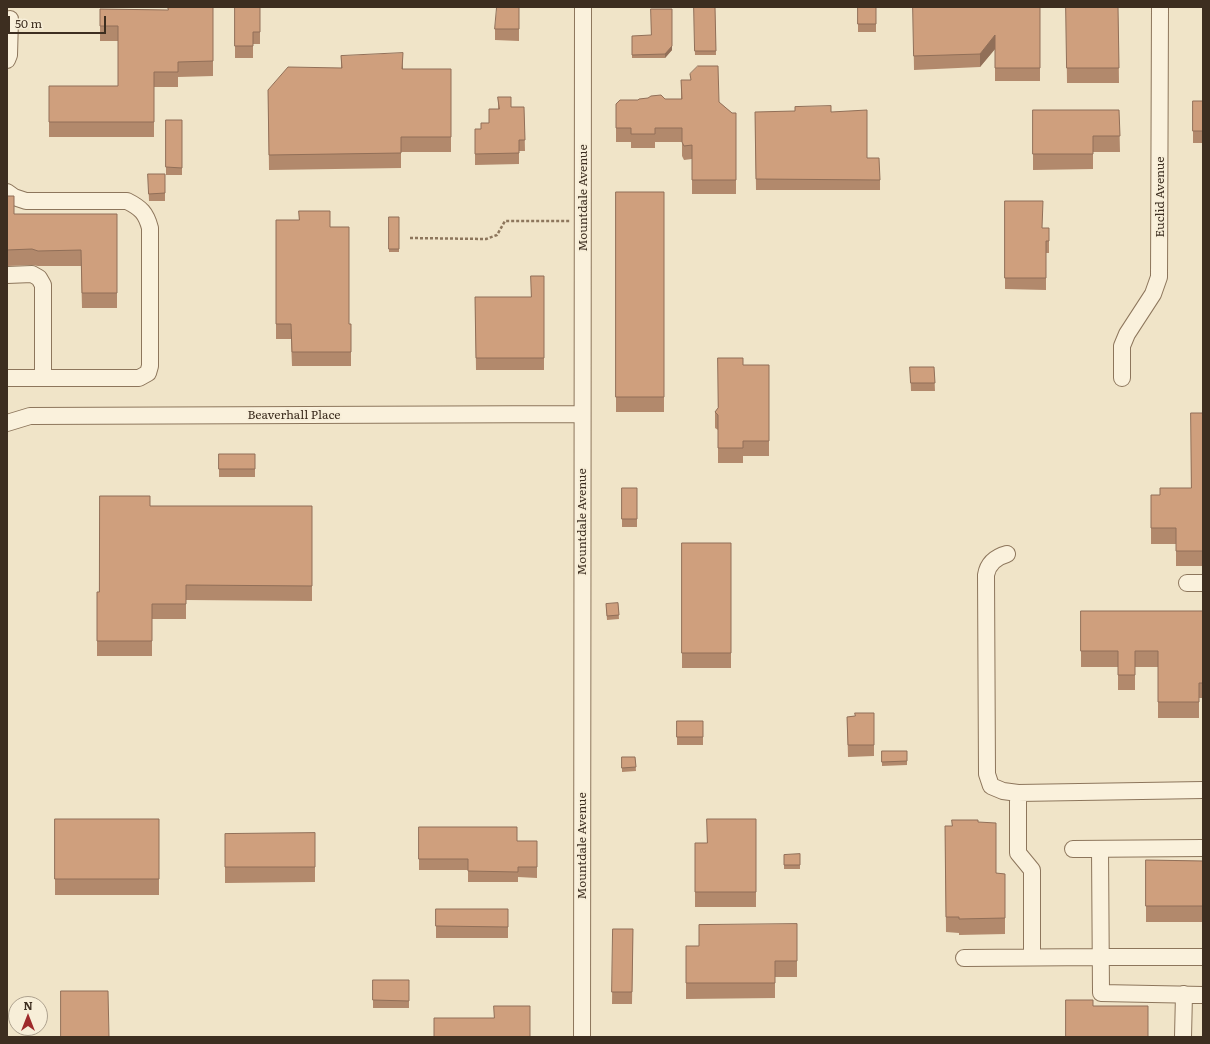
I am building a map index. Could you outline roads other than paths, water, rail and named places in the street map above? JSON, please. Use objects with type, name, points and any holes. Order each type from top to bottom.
[{"type":"street","name":"Mountdale Avenue","points":[[582,1037],[583,7]]},
{"type":"street","name":"Euclid Avenue","points":[[1122,378],[1122,346],[1127,334],[1153,294],[1159,277],[1160,7]]},
{"type":"street","points":[[8,54],[9,15]]},
{"type":"street","points":[[7,192],[14,197],[26,201],[127,201],[138,207],[147,217],[150,228],[150,366],[148,373],[139,378],[7,378]]},
{"type":"street","points":[[7,275],[32,274],[39,278],[43,285],[43,378]]},
{"type":"street","name":"Beaverhall Place","points":[[7,423],[30,416],[582,414]]},
{"type":"street","points":[[1007,554],[993,560],[987,567],[986,575],[986,774],[991,786],[1003,791],[1018,793],[1203,790]]},
{"type":"street","points":[[1018,793],[1018,853],[1032,870],[1032,957]]},
{"type":"street","points":[[1074,849],[1203,848]]},
{"type":"street","points":[[1100,849],[1101,993],[1203,994]]},
{"type":"street","points":[[1170,957],[1179,951],[1189,948],[1203,948]]},
{"type":"street","points":[[964,958],[1203,957]]},
{"type":"street","points":[[1183,1037],[1184,994]]}]
